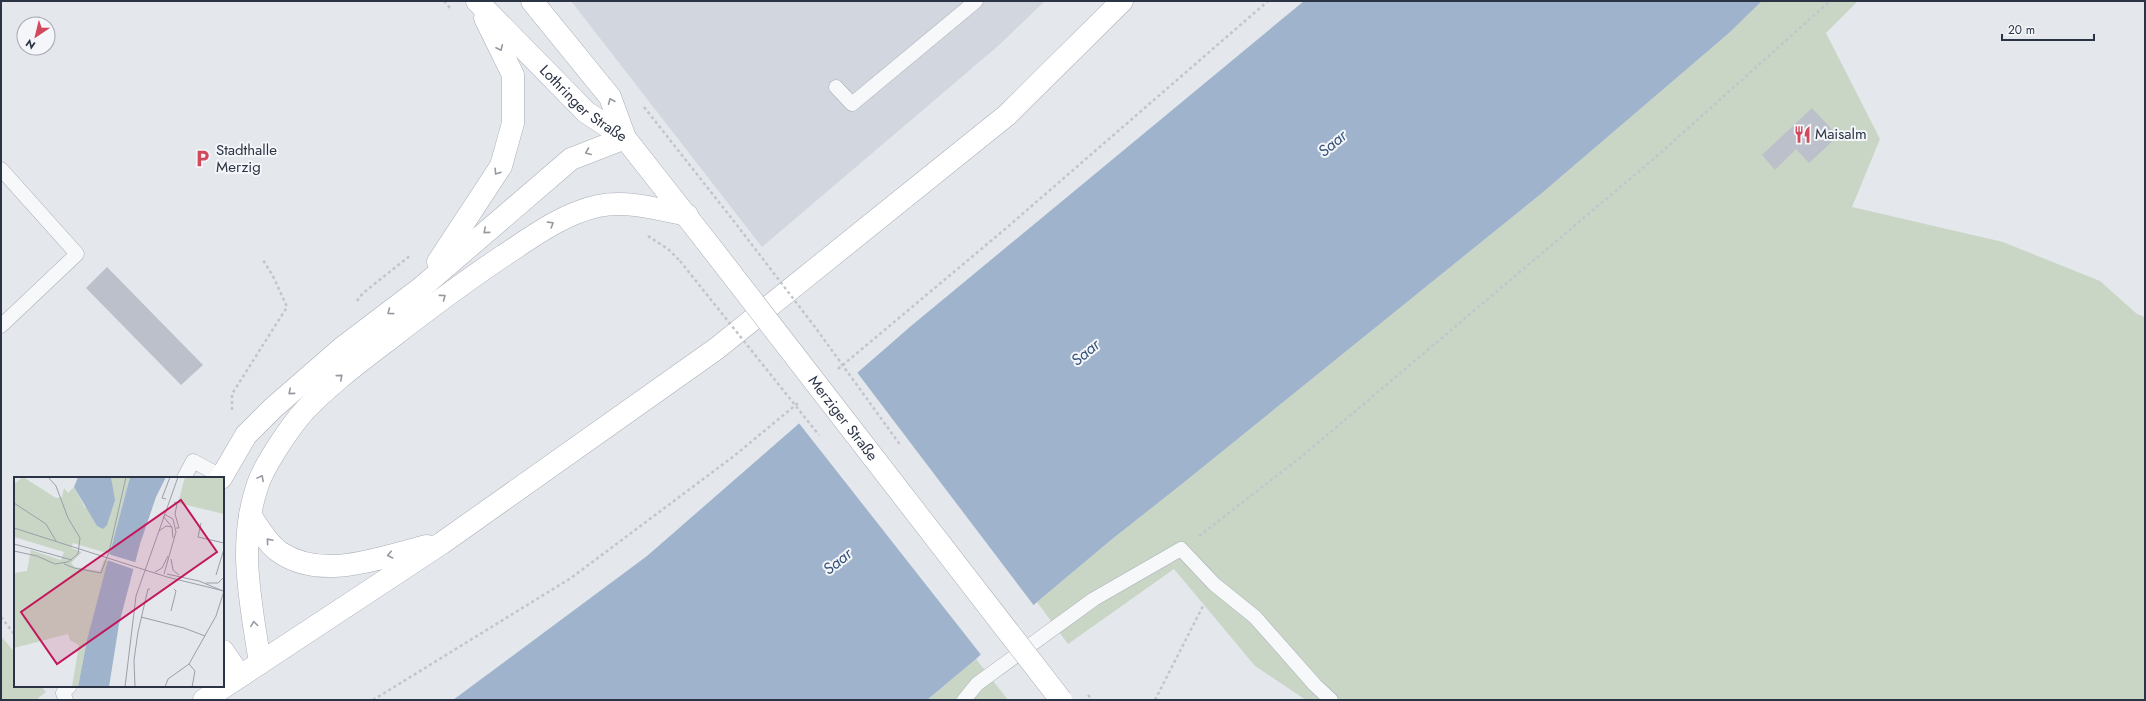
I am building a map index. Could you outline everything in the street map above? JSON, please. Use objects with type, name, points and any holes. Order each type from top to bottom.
[{"type":"main road","name":"Lothringer Straße","points":[[476,1],[586,112],[624,138]]},
{"type":"main road","points":[[421,288],[501,166],[513,123],[513,75],[476,1]]},
{"type":"main road","name":"Lothringer Straße","points":[[532,1],[610,97],[624,138]]},
{"type":"main road","points":[[224,687],[442,543],[723,344],[1007,114],[1122,1]]},
{"type":"main road","points":[[221,477],[246,435],[273,408],[342,348],[421,288],[571,159],[624,138]]},
{"type":"main road","name":"Merziger Straße","points":[[624,138],[687,215],[1061,700]]},
{"type":"main road","points":[[260,663],[246,556],[250,516],[258,483],[284,438],[305,410],[339,377],[461,284],[554,222],[597,206],[614,204],[645,207],[687,215]]},
{"type":"main road","points":[[250,516],[267,539],[280,553],[300,563],[322,566],[350,564],[442,543]]},
{"type":"main road","points":[[224,652],[240,676]]},
{"type":"main road","points":[[204,700],[224,687]]},
{"type":"lane","points":[[836,87],[852,104],[976,1]]},
{"type":"lane","points":[[1,169],[77,254],[1,326]]},
{"type":"lane","points":[[185,477],[194,461],[221,477]]},
{"type":"lane","points":[[964,700],[977,684],[1081,608],[1181,549],[1214,584],[1255,617],[1315,686],[1331,700]]},
{"type":"lane","points":[[66,700],[63,693],[69,687]]},
{"type":"path","points":[[1181,549],[1301,457],[1627,182],[1830,1]]},
{"type":"path","points":[[640,101],[733,220]]},
{"type":"path","points":[[644,234],[668,249],[680,261]]},
{"type":"path","points":[[233,417],[232,394],[287,307],[273,276],[263,260]]},
{"type":"path","points":[[1155,700],[1214,584]]},
{"type":"path","points":[[1,617],[14,633]]},
{"type":"shaded area","points":[[571,1],[1045,1],[998,46],[762,247]]},
{"type":"green space","points":[[1762,1],[1858,1],[1826,33],[1880,139],[1852,207],[2003,242],[2100,281],[2137,314],[2145,317],[2145,700],[1306,700],[1255,666],[1174,569],[1068,644],[1037,602],[1111,540],[1542,193],[1729,33]]},
{"type":"green space","points":[[1,636],[14,652],[14,687],[42,687],[46,692],[36,700],[1,700]]},
{"type":"green space","points":[[976,659],[1008,700],[927,700]]},
{"type":"water","name":"Saar","points":[[1304,1],[1762,1],[1729,33],[1542,193],[1111,540],[1037,602],[976,659],[927,700],[453,700],[647,556],[911,326]]},
{"type":"pier","points":[[856,371],[1035,607],[982,656],[798,422]]},
{"type":"building","points":[[1812,108],[1838,136],[1809,163],[1796,149],[1775,170],[1762,155]]},
{"type":"building","points":[[107,267],[203,365],[181,385],[86,288]]},
{"type":"place","name":"Maisalm","points":[[1802,134]]},
{"type":"place","name":"Stadthalle Merzig","points":[[203,159]]}]
